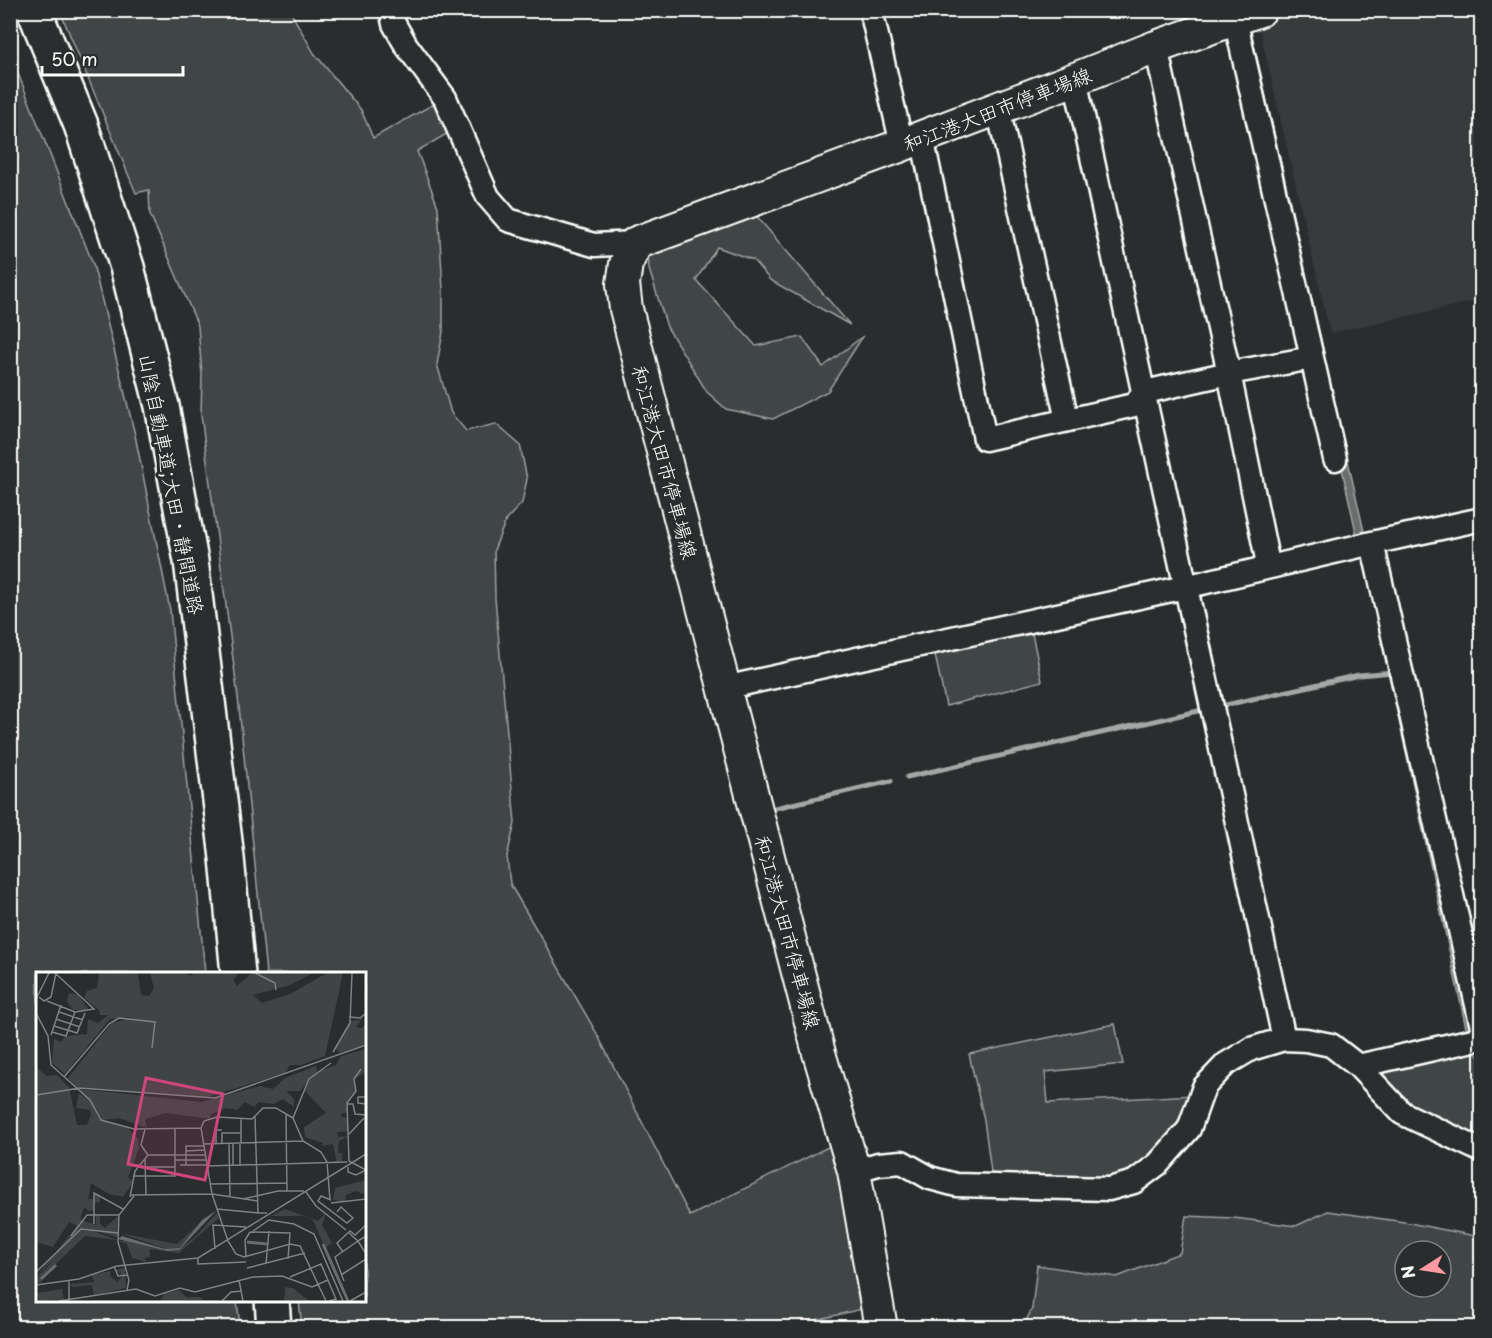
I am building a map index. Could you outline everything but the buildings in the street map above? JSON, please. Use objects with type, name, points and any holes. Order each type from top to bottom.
[{"type":"highway","name":"山陰自動車道;大田・静間道路","points":[[34,10],[81,125],[127,267],[162,406],[191,561],[238,972]]},
{"type":"highway","points":[[272,1302],[274,1328]]},
{"type":"main road","name":"和江港大田市停車場線","points":[[880,1328],[854,1171],[819,1053],[626,309],[623,284],[626,264],[636,243],[1249,14]]},
{"type":"street","points":[[391,10],[394,24],[406,45],[444,98],[488,197],[508,220],[594,245],[636,243]]},
{"type":"street","points":[[871,10],[912,141],[985,439],[1134,405],[1145,392],[1229,373],[1312,358]]},
{"type":"street","points":[[1249,14],[1312,358],[1335,459]]},
{"type":"street","points":[[1156,47],[1229,373],[1267,559]]},
{"type":"street","points":[[1075,79],[1145,392],[1185,587],[1284,1039]]},
{"type":"street","points":[[998,108],[1066,420]]},
{"type":"street","points":[[724,688],[1482,519]]},
{"type":"street","points":[[1372,543],[1482,1027]]},
{"type":"street","points":[[1358,1066],[1482,1038]]},
{"type":"street","points":[[854,1171],[878,1164],[902,1162],[930,1178],[956,1185],[1109,1189],[1134,1182],[1158,1164],[1189,1129],[1204,1087],[1226,1064],[1251,1049],[1284,1039],[1331,1045],[1358,1066],[1402,1113],[1482,1151]]},
{"type":"shaded area","points":[[60,11],[290,11],[314,53],[361,110],[373,138],[439,101],[452,131],[417,151],[438,207],[443,332],[437,364],[451,413],[466,431],[496,424],[520,445],[527,479],[522,503],[506,520],[494,550],[495,598],[515,823],[507,856],[510,884],[596,1032],[690,1216],[828,1147],[838,1149],[866,1308],[783,1328],[302,1327],[299,1302],[366,1302],[366,972],[266,972],[238,697],[201,415],[202,375],[198,326],[150,214],[149,190],[136,193]]},
{"type":"shaded area","points":[[1299,11],[1481,11],[1481,300],[1330,333],[1259,26]]},
{"type":"shaded area","points":[[1251,31],[1324,353],[1317,354],[1246,34]]},
{"type":"shaded area","points":[[10,53],[93,264],[135,435],[170,610],[205,972],[36,972],[36,1302],[237,1302],[240,1327],[11,1327]]},
{"type":"shaded area","points":[[753,212],[850,325],[770,280],[753,260],[717,247],[696,280],[756,346],[802,337],[823,367],[863,336],[828,391],[773,419],[726,409],[707,392],[667,327],[649,269],[648,250]]},
{"type":"shaded area","points":[[1325,360],[1365,536],[1358,541],[1318,361]]},
{"type":"shaded area","points":[[1362,551],[1477,1035],[1468,1037]]},
{"type":"shaded area","points":[[1030,624],[1042,681],[946,706],[934,650]]},
{"type":"shaded area","points":[[1115,1024],[1123,1064],[1045,1072],[1048,1103],[1194,1095],[1173,1134],[1143,1166],[1122,1181],[992,1179],[984,1120],[969,1054]]},
{"type":"shaded area","points":[[1471,1047],[1481,1058],[1481,1141],[1405,1101],[1376,1068]]},
{"type":"shaded area","points":[[1328,1211],[1404,1222],[1481,1237],[1481,1327],[1023,1327],[1032,1309],[1037,1265],[1117,1277],[1180,1253],[1186,1216],[1234,1218],[1296,1226]]},
{"type":"waterway","points":[[1217,707],[1359,675],[1394,672]]},
{"type":"waterway","points":[[907,777],[1207,709]]},
{"type":"waterway","points":[[775,808],[891,781]]}]
